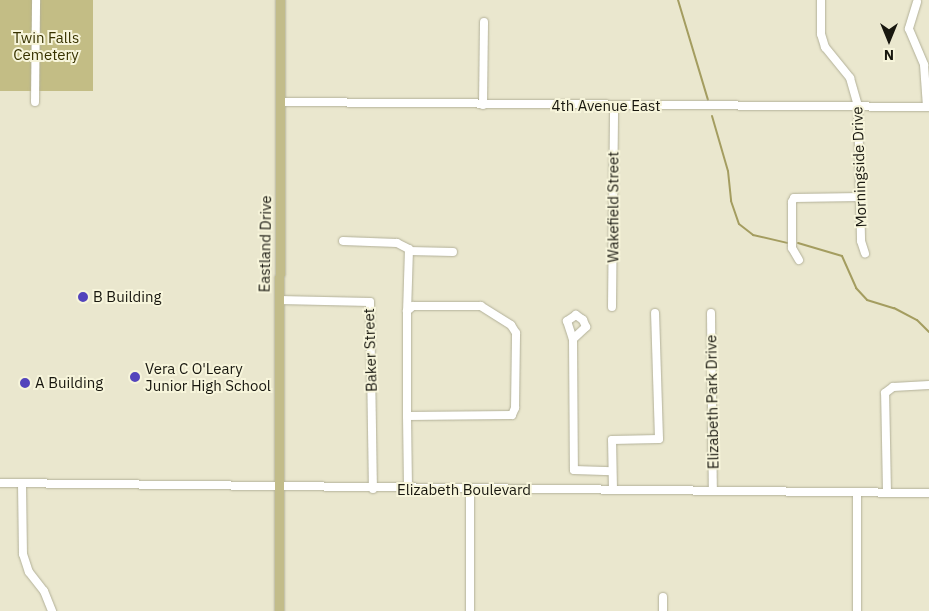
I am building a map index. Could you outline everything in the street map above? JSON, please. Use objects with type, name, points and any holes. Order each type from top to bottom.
[{"type":"main road","name":"Eastland Drive","points":[[278,611],[282,102],[280,0]]},
{"type":"street","points":[[35,102],[36,0]]},
{"type":"street","name":"Morningside Drive","points":[[821,0],[821,34],[825,47],[850,78],[858,106],[862,241],[865,253]]},
{"type":"street","points":[[917,2],[909,29],[924,64],[928,107]]},
{"type":"street","points":[[483,105],[484,22]]},
{"type":"street","name":"4th Avenue East","points":[[282,102],[614,107],[928,107]]},
{"type":"street","name":"Wakefield Street","points":[[612,307],[614,107]]},
{"type":"street","points":[[799,260],[792,248],[792,202],[794,198],[861,197]]},
{"type":"street","points":[[343,242],[397,243],[409,251],[453,252]]},
{"type":"street","points":[[408,489],[407,311],[409,251]]},
{"type":"street","name":"Baker Street","points":[[279,300],[370,302],[373,489]]},
{"type":"street","points":[[407,311],[413,306],[481,306],[511,325],[516,333],[515,408],[512,414],[407,416]]},
{"type":"street","points":[[613,490],[612,440],[659,439],[655,313]]},
{"type":"street","name":"Elizabeth Park Drive","points":[[711,313],[713,491]]},
{"type":"street","points":[[573,339],[574,470],[612,471]]},
{"type":"street","points":[[886,492],[885,393],[893,387],[929,385]]},
{"type":"street","name":"Elizabeth Boulevard","points":[[0,483],[373,489],[929,493]]},
{"type":"street","points":[[22,484],[23,554],[29,572],[44,591],[52,611]]},
{"type":"street","points":[[470,489],[470,611]]},
{"type":"street","points":[[857,492],[857,611]]},
{"type":"street","points":[[663,611],[664,597]]},
{"type":"green space","name":"Twin Falls Cemetery","points":[[0,0],[93,0],[93,91],[0,91]]},
{"type":"waterway","points":[[678,0],[708,100]]},
{"type":"waterway","points":[[712,116],[728,171],[731,201],[739,224],[753,235],[787,243]]},
{"type":"waterway","points":[[798,243],[842,256],[856,288],[867,300],[894,308],[917,320],[929,332]]},
{"type":"place","name":"B Building","points":[[83,297]]},
{"type":"place","name":"Vera C O'Leary Junior High School","points":[[135,377]]},
{"type":"place","name":"A Building","points":[[25,383]]}]
